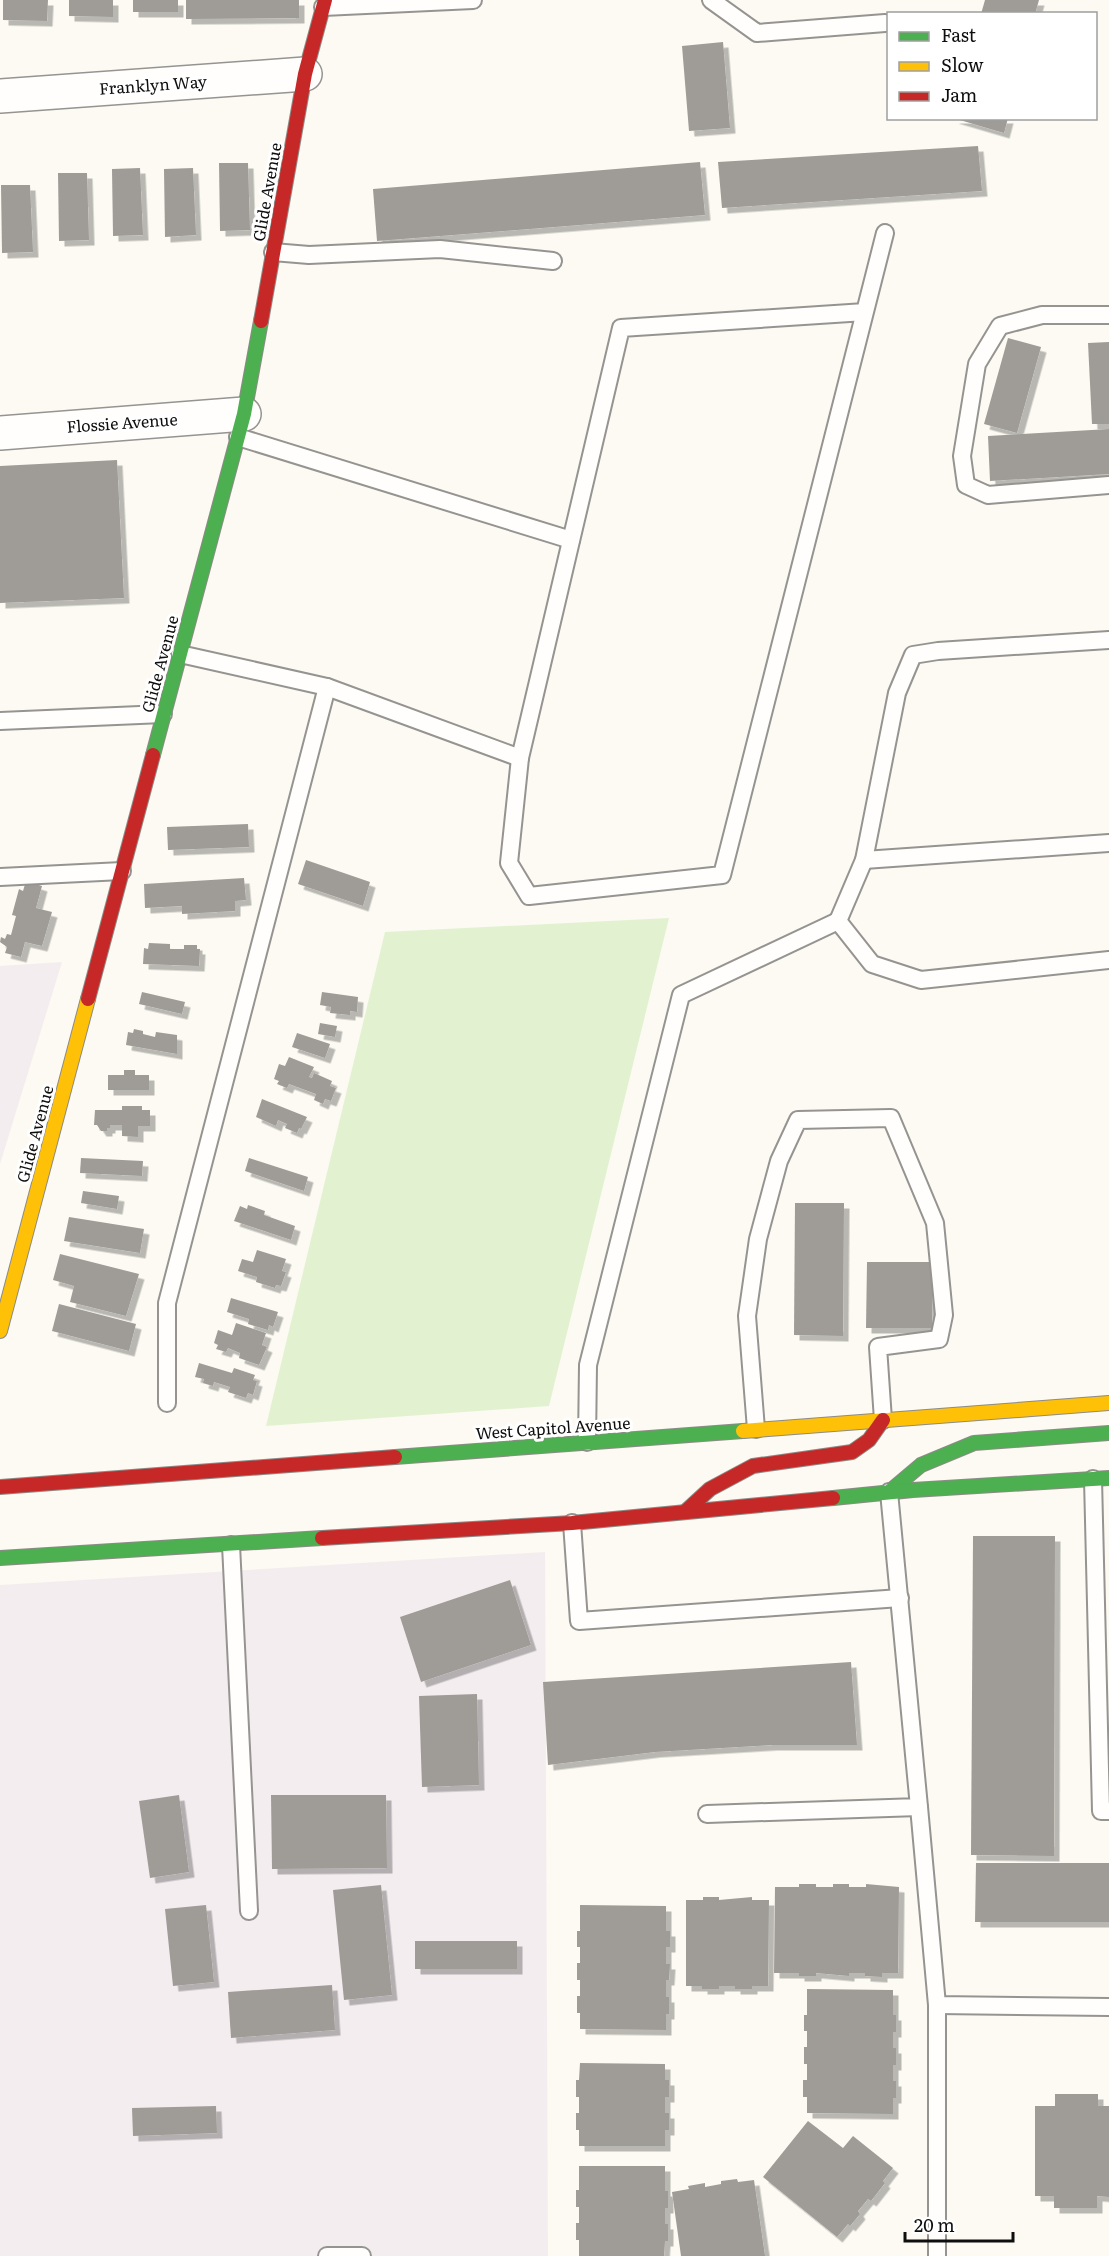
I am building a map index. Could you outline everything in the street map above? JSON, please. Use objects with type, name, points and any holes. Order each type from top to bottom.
[{"type":"main road","name":"Glide Avenue","points":[[0,1331],[241,426],[305,74],[324,4]]},
{"type":"main road","name":"West Capitol Avenue","points":[[0,1486],[1109,1402]]},
{"type":"main road","points":[[685,1512],[710,1489],[753,1466],[852,1452],[869,1440],[883,1420]]},
{"type":"main road","points":[[889,1492],[921,1465],[974,1443],[1109,1433]]},
{"type":"main road","points":[[0,1558],[572,1523],[889,1492],[1101,1479]]},
{"type":"street","name":"Franklyn Way","points":[[0,96],[305,74]]},
{"type":"street","name":"Flossie Avenue","points":[[0,433],[241,426]]},
{"type":"lane","points":[[324,4],[473,0]]},
{"type":"lane","points":[[711,0],[757,33],[885,22]]},
{"type":"lane","points":[[865,312],[621,328],[519,758],[509,863],[529,896],[722,875],[865,312],[885,233]]},
{"type":"lane","points":[[273,252],[309,255],[440,249],[554,261]]},
{"type":"lane","points":[[1109,315],[1042,315],[1000,326],[977,364],[962,456],[966,485],[988,495],[1109,485]]},
{"type":"lane","points":[[241,426],[571,540]]},
{"type":"lane","points":[[587,1442],[588,1365],[681,995],[838,921],[864,860],[897,693],[913,655],[938,651],[1109,640]]},
{"type":"lane","points":[[180,654],[327,687],[519,758]]},
{"type":"lane","points":[[167,1403],[167,1303],[327,687]]},
{"type":"lane","points":[[0,721],[163,714]]},
{"type":"lane","points":[[864,860],[1109,843]]},
{"type":"lane","points":[[0,877],[122,871]]},
{"type":"lane","points":[[838,921],[872,964],[921,980],[1109,960]]},
{"type":"lane","points":[[756,1429],[747,1316],[758,1239],[779,1161],[798,1120],[891,1119],[936,1223],[944,1315],[939,1339],[878,1347],[883,1420]]},
{"type":"lane","points":[[1101,1479],[1101,1811],[1109,1811]]},
{"type":"lane","points":[[889,1492],[937,2004],[937,2256]]},
{"type":"lane","points":[[572,1523],[579,1621],[900,1599]]},
{"type":"lane","points":[[231,1545],[249,1911]]},
{"type":"lane","points":[[707,1814],[920,1807]]},
{"type":"lane","points":[[937,2004],[1109,2007]]},
{"type":"lane","points":[[327,2256],[362,2256]]},
{"type":"shaded area","points":[[62,962],[0,1164],[0,966]]},
{"type":"shaded area","points":[[545,1552],[548,2256],[0,2256],[0,1585]]},
{"type":"green space","points":[[669,918],[549,1406],[266,1426],[385,932]]},
{"type":"building","points":[[3,0],[48,0],[47,21],[3,20]]},
{"type":"building","points":[[69,0],[113,0],[113,17],[69,16]]},
{"type":"building","points":[[133,0],[178,0],[178,12],[133,12]]},
{"type":"building","points":[[186,0],[299,0],[299,18],[186,19]]},
{"type":"building","points":[[985,0],[1039,0],[1036,12],[982,12]]},
{"type":"building","points":[[723,42],[730,128],[689,131],[682,46]]},
{"type":"building","points":[[960,120],[1007,120],[1004,133]]},
{"type":"building","points":[[978,146],[982,191],[722,208],[718,162]]},
{"type":"building","points":[[700,162],[705,215],[377,241],[373,189]]},
{"type":"building","points":[[219,163],[248,163],[250,230],[220,231]]},
{"type":"building","points":[[140,168],[143,235],[113,236],[112,169]]},
{"type":"building","points":[[193,168],[196,235],[165,237],[164,169]]},
{"type":"building","points":[[58,173],[87,173],[89,240],[59,241]]},
{"type":"building","points":[[1,185],[30,185],[33,252],[2,253]]},
{"type":"building","points":[[1008,338],[1041,347],[1017,433],[984,424]]},
{"type":"building","points":[[1109,342],[1109,424],[1092,424],[1088,343]]},
{"type":"building","points":[[1109,429],[1109,474],[990,481],[988,436]]},
{"type":"building","points":[[117,460],[124,598],[0,603],[0,466]]},
{"type":"building","points":[[248,824],[249,847],[168,850],[167,827]]},
{"type":"building","points":[[306,860],[370,882],[363,906],[298,884]]},
{"type":"building","points":[[244,878],[246,900],[235,901],[235,911],[182,914],[182,906],[145,908],[144,884]]},
{"type":"building","points":[[26,881],[42,886],[36,908],[52,912],[42,946],[25,942],[21,957],[5,953],[7,947],[0,942],[1,937],[5,939],[7,934],[11,935],[16,916],[12,915],[19,889],[23,891]]},
{"type":"building","points":[[149,943],[170,944],[170,949],[184,949],[184,945],[197,945],[197,949],[200,949],[199,966],[143,964],[144,948],[148,949]]},
{"type":"building","points":[[142,992],[185,1002],[182,1014],[139,1004]]},
{"type":"building","points":[[322,992],[358,997],[357,1012],[350,1011],[350,1015],[330,1013],[331,1007],[320,1005]]},
{"type":"building","points":[[320,1023],[337,1026],[335,1037],[318,1034]]},
{"type":"building","points":[[134,1029],[155,1037],[156,1032],[177,1035],[177,1054],[126,1045],[128,1032],[133,1033]]},
{"type":"building","points":[[297,1033],[330,1044],[325,1058],[292,1047]]},
{"type":"building","points":[[289,1057],[314,1067],[309,1077],[312,1078],[314,1073],[332,1081],[330,1086],[336,1088],[331,1101],[325,1099],[323,1104],[314,1100],[316,1094],[289,1084],[287,1088],[277,1084],[279,1081],[274,1079],[279,1064],[285,1066]]},
{"type":"building","points":[[124,1070],[135,1070],[135,1075],[149,1075],[149,1090],[108,1090],[108,1075],[124,1075]]},
{"type":"building","points":[[262,1099],[307,1117],[301,1129],[299,1128],[297,1133],[285,1128],[287,1124],[278,1120],[276,1126],[256,1117]]},
{"type":"building","points":[[122,1106],[142,1106],[142,1110],[150,1110],[150,1126],[138,1126],[138,1137],[122,1136],[122,1125],[110,1125],[107,1131],[101,1131],[97,1125],[94,1125],[95,1110],[122,1110]]},
{"type":"building","points":[[81,1158],[143,1161],[142,1176],[80,1173]]},
{"type":"building","points":[[249,1158],[308,1177],[304,1191],[245,1171]]},
{"type":"building","points":[[83,1191],[119,1196],[117,1209],[81,1203]]},
{"type":"building","points":[[795,1203],[844,1203],[843,1336],[794,1335]]},
{"type":"building","points":[[248,1205],[265,1211],[264,1215],[295,1226],[291,1240],[234,1221],[240,1206],[247,1209]]},
{"type":"building","points":[[69,1217],[144,1229],[140,1253],[64,1241]]},
{"type":"building","points":[[257,1250],[286,1259],[282,1271],[286,1272],[281,1286],[276,1285],[275,1288],[256,1282],[257,1277],[238,1271],[242,1259],[253,1262]]},
{"type":"building","points":[[60,1254],[139,1274],[126,1316],[70,1302],[74,1286],[53,1280]]},
{"type":"building","points":[[867,1262],[933,1262],[932,1328],[866,1328]]},
{"type":"building","points":[[231,1298],[278,1312],[273,1327],[269,1325],[268,1330],[248,1324],[249,1319],[227,1312]]},
{"type":"building","points":[[59,1304],[136,1324],[129,1351],[52,1331]]},
{"type":"building","points":[[236,1323],[266,1333],[262,1345],[267,1347],[259,1365],[239,1358],[240,1353],[228,1348],[226,1352],[216,1349],[218,1345],[214,1343],[218,1330],[232,1335]]},
{"type":"building","points":[[199,1363],[232,1373],[234,1368],[255,1375],[253,1380],[257,1381],[253,1395],[248,1393],[246,1398],[228,1392],[230,1387],[214,1382],[213,1386],[203,1383],[204,1379],[195,1377]]},
{"type":"building","points":[[973,1536],[1055,1536],[1054,1856],[971,1855]]},
{"type":"building","points":[[510,1580],[531,1645],[421,1682],[400,1617]]},
{"type":"building","points":[[851,1662],[857,1745],[772,1745],[655,1752],[548,1765],[543,1682]]},
{"type":"building","points":[[477,1694],[479,1785],[422,1787],[419,1696]]},
{"type":"building","points":[[179,1795],[189,1872],[150,1878],[139,1801]]},
{"type":"building","points":[[271,1795],[386,1795],[387,1868],[272,1869]]},
{"type":"building","points":[[976,1863],[1109,1863],[1109,1922],[975,1922]]},
{"type":"building","points":[[799,1884],[816,1884],[816,1887],[849,1884],[849,1887],[866,1887],[866,1884],[899,1887],[898,1973],[882,1973],[882,1977],[865,1976],[865,1973],[849,1973],[849,1976],[816,1973],[816,1976],[799,1976],[799,1973],[774,1973],[775,1887],[799,1887]]},
{"type":"building","points":[[381,1885],[392,1995],[344,2000],[333,1890]]},
{"type":"building","points":[[703,1897],[719,1897],[719,1900],[752,1897],[752,1900],[769,1900],[768,1986],[752,1986],[752,1989],[719,1986],[719,1989],[702,1989],[702,1986],[686,1986],[686,1900],[703,1900]]},
{"type":"building","points":[[206,1905],[214,1982],[173,1986],[165,1909]]},
{"type":"building","points":[[580,1905],[666,1906],[666,1931],[670,1931],[670,1947],[666,1947],[666,1964],[670,1964],[669,1980],[666,1980],[669,2014],[666,2014],[666,2030],[580,2029],[580,2013],[577,2013],[580,1980],[577,1980],[577,1963],[580,1963],[580,1947],[577,1947],[577,1931],[580,1931]]},
{"type":"building","points":[[415,1941],[517,1941],[517,1969],[415,1969]]},
{"type":"building","points":[[332,1985],[335,2030],[231,2038],[228,1992]]},
{"type":"building","points":[[807,1989],[893,1990],[896,2032],[893,2032],[893,2048],[896,2048],[896,2065],[893,2065],[893,2081],[896,2081],[896,2098],[893,2098],[893,2114],[807,2113],[807,2097],[803,2097],[803,2080],[807,2080],[804,2047],[807,2047],[807,2031],[804,2031],[804,2015],[807,2015]]},
{"type":"building","points":[[580,2063],[665,2064],[665,2080],[669,2080],[669,2097],[665,2097],[665,2113],[669,2113],[669,2130],[665,2130],[665,2146],[579,2146],[579,2130],[576,2130],[579,2097],[576,2097],[576,2080],[579,2080]]},
{"type":"building","points":[[1055,2094],[1098,2094],[1098,2106],[1109,2106],[1109,2197],[1097,2196],[1097,2208],[1054,2208],[1054,2196],[1035,2196],[1035,2106],[1055,2106]]},
{"type":"building","points":[[216,2106],[217,2133],[133,2136],[132,2108]]},
{"type":"building","points":[[808,2121],[843,2148],[853,2136],[893,2168],[871,2201],[868,2199],[858,2211],[860,2214],[837,2237],[763,2177]]},
{"type":"building","points":[[579,2166],[665,2166],[668,2208],[665,2208],[665,2224],[668,2224],[668,2241],[665,2241],[664,2256],[579,2256],[579,2240],[576,2240],[579,2207],[576,2207],[576,2190],[579,2190]]},
{"type":"building","points":[[737,2179],[738,2182],[754,2180],[765,2256],[681,2256],[672,2192],[689,2189],[688,2186],[705,2183],[705,2187],[721,2184],[721,2181]]},
{"type":"traffic: fast","points":[[153,755],[244,414],[261,321]]},
{"type":"traffic: fast","points":[[395,1457],[743,1431]]},
{"type":"traffic: fast","points":[[889,1492],[921,1465],[974,1443],[1109,1433]]},
{"type":"traffic: fast","points":[[833,1498],[913,1490],[1109,1478]]},
{"type":"traffic: fast","points":[[0,1558],[322,1538]]},
{"type":"traffic: slow","points":[[0,1331],[88,999]]},
{"type":"traffic: slow","points":[[743,1431],[1109,1403]]},
{"type":"traffic: jam","points":[[261,321],[305,74],[325,0]]},
{"type":"traffic: jam","points":[[88,999],[153,755]]},
{"type":"traffic: jam","points":[[685,1512],[710,1489],[753,1466],[852,1452],[869,1440],[883,1420]]},
{"type":"traffic: jam","points":[[0,1487],[395,1457]]},
{"type":"traffic: jam","points":[[322,1538],[572,1523],[833,1498]]}]
